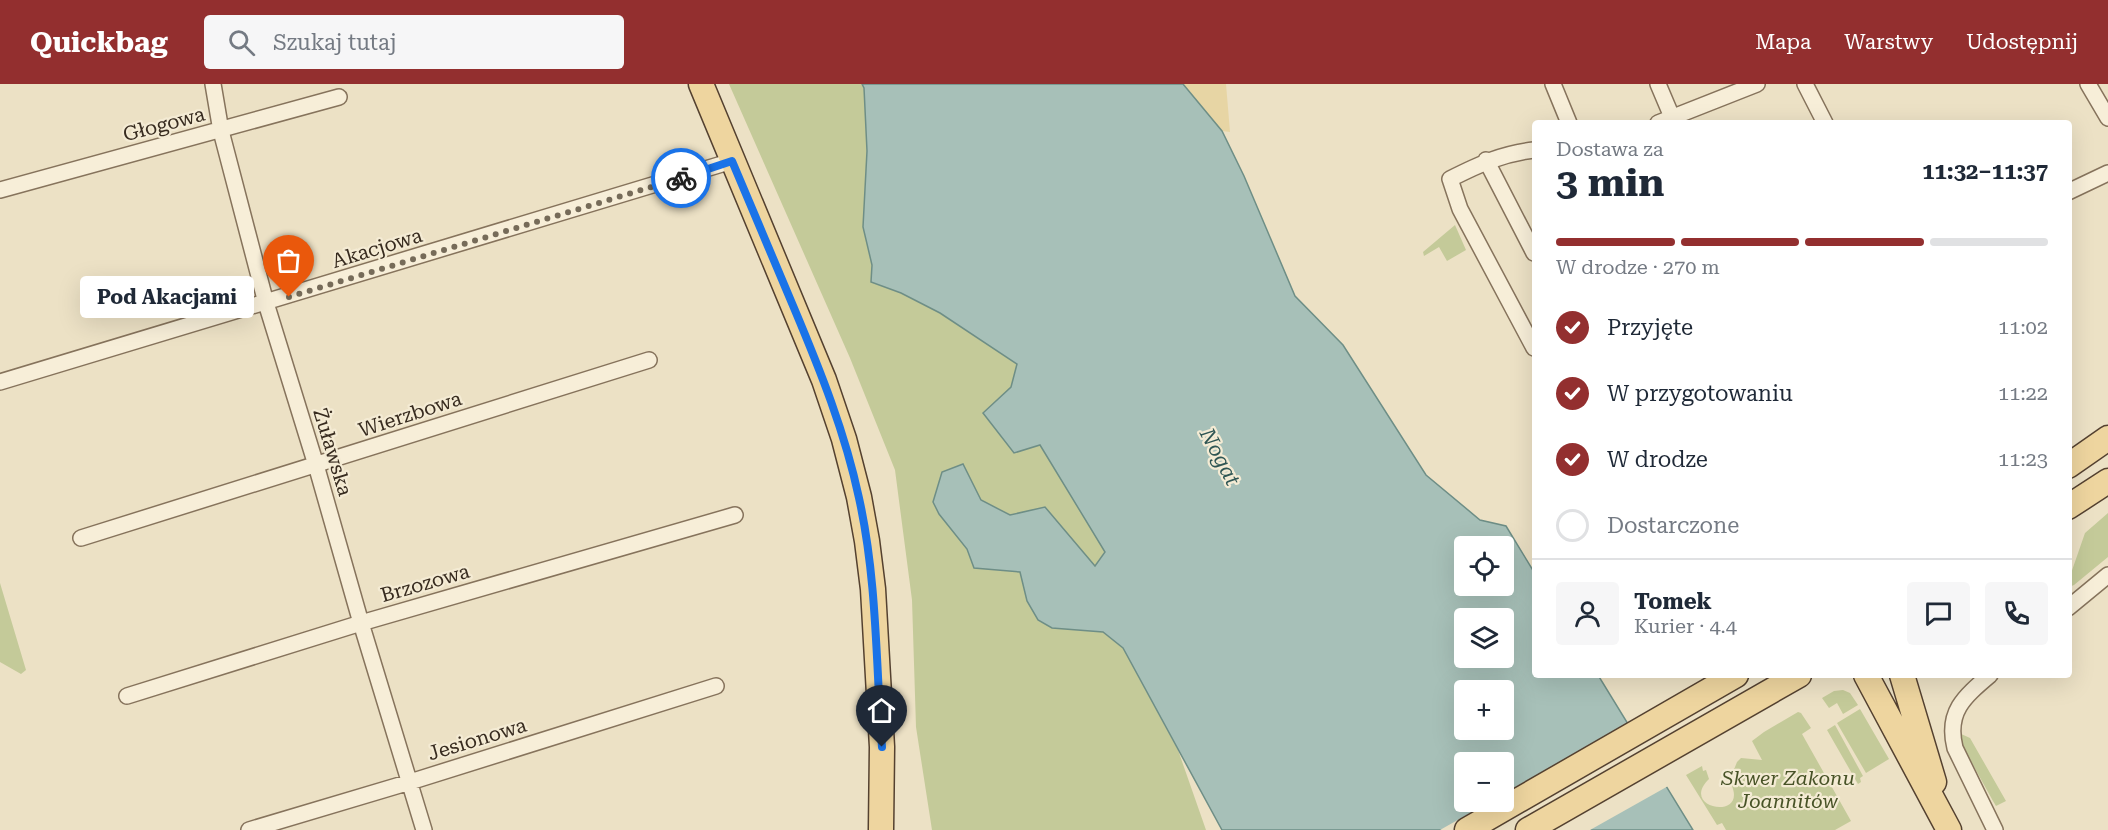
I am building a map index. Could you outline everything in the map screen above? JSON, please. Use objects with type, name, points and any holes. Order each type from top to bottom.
[{"type":"main road","points":[[701,84],[824,380],[844,439],[859,497],[873,590],[882,747],[881,830]]},
{"type":"main road","points":[[2072,463],[2108,438]]},
{"type":"main road","points":[[2072,504],[2108,481]]},
{"type":"main road","points":[[1528,830],[1794,678]]},
{"type":"main road","points":[[1868,678],[1950,830]]},
{"type":"main road","points":[[1903,678],[1950,830]]},
{"type":"main road","points":[[1467,830],[1730,679]]},
{"type":"main road","points":[[882,747],[898,830]]},
{"type":"street","name":"Żuławska","points":[[213,84],[221,131],[266,303],[424,830]]},
{"type":"street","points":[[1553,84],[1568,120]]},
{"type":"street","points":[[1658,84],[1665,120],[1757,84]]},
{"type":"street","points":[[1805,84],[1823,120]]},
{"type":"street","points":[[2088,84],[2108,118]]},
{"type":"street","name":"Głogowa","points":[[0,190],[339,97]]},
{"type":"street","points":[[1532,150],[1509,153],[1486,160],[1450,179],[1460,209],[1532,344]]},
{"type":"street","points":[[1486,160],[1532,249]]},
{"type":"street","name":"Akacjowa","points":[[0,382],[732,161]]},
{"type":"street","points":[[2072,190],[2108,173]]},
{"type":"street","name":"Wierzbowa","points":[[81,538],[649,360]]},
{"type":"street","name":"Brzozowa","points":[[127,696],[361,623],[735,515]]},
{"type":"street","points":[[2072,605],[2108,575]]},
{"type":"street","points":[[1987,678],[1958,706],[1952,736],[1955,748],[1995,830]]},
{"type":"street","name":"Jesionowa","points":[[249,830],[716,686]]},
{"type":"green space","points":[[729,84],[862,84],[867,151],[863,227],[872,265],[871,282],[901,293],[940,313],[1017,364],[1011,387],[984,413],[1040,445],[1105,551],[1095,566],[1045,507],[1010,515],[981,500],[963,464],[933,502],[967,549],[974,568],[1020,572],[1027,601],[1052,628],[1103,632],[1123,648],[1178,750],[1206,830],[932,830],[916,727],[912,600],[895,470],[850,358]]},
{"type":"green space","points":[[1455,225],[1466,250],[1447,261],[1439,247],[1424,256],[1423,252]]},
{"type":"green space","points":[[2108,513],[2108,557],[2072,586],[2072,570],[2085,533]]},
{"type":"green space","points":[[0,583],[26,670],[21,674],[0,662]]},
{"type":"green space","points":[[1843,690],[1850,693],[1858,705],[1843,714],[1837,703],[1829,708],[1822,698],[1834,691]]},
{"type":"green space","points":[[1860,709],[1889,759],[1866,773],[1837,723]]},
{"type":"green space","name":"Skwer Zakonu Joannitów","points":[[1798,712],[1811,728],[1802,734],[1851,821],[1835,830],[1726,830],[1722,823],[1717,825],[1686,775],[1702,766],[1709,779],[1702,789],[1702,798],[1707,804],[1724,807],[1731,803],[1734,796],[1731,784],[1737,780],[1733,772],[1737,762],[1741,758],[1762,760],[1752,741]]},
{"type":"green space","points":[[1835,725],[1863,776],[1858,784],[1827,730]]},
{"type":"green space","points":[[1959,733],[1970,738],[2006,801],[1996,806],[1963,747]]},
{"type":"sand","points":[[1183,84],[1226,84],[1230,132],[1222,131]]},
{"type":"water","name":"Nogat","points":[[862,84],[1183,84],[1222,131],[1244,176],[1295,296],[1343,345],[1426,475],[1480,520],[1506,526],[1512,536],[1454,536],[1454,596],[1514,596],[1514,539],[1532,569],[1532,678],[1600,678],[1693,830],[1222,830],[1123,648],[1103,632],[1052,628],[1038,620],[1027,601],[1020,572],[974,568],[967,549],[939,514],[933,502],[942,472],[963,464],[981,500],[1010,515],[1045,507],[1095,566],[1105,552],[1040,445],[1014,453],[983,413],[1011,387],[1017,364],[940,313],[901,293],[871,282],[872,265],[863,227],[867,151]]},
{"type":"pier","points":[[1631,722],[1670,785],[1590,830],[1440,830],[1472,812],[1514,812],[1514,788]]},
{"type":"way so far","points":[[289,297],[681,178]]},
{"type":"place","name":"Pod Akacjami","points":[[289,297]]},
{"type":"route","points":[[681,178],[732,161],[824,380],[844,439],[859,497],[867,541],[873,590],[882,747]]}]
